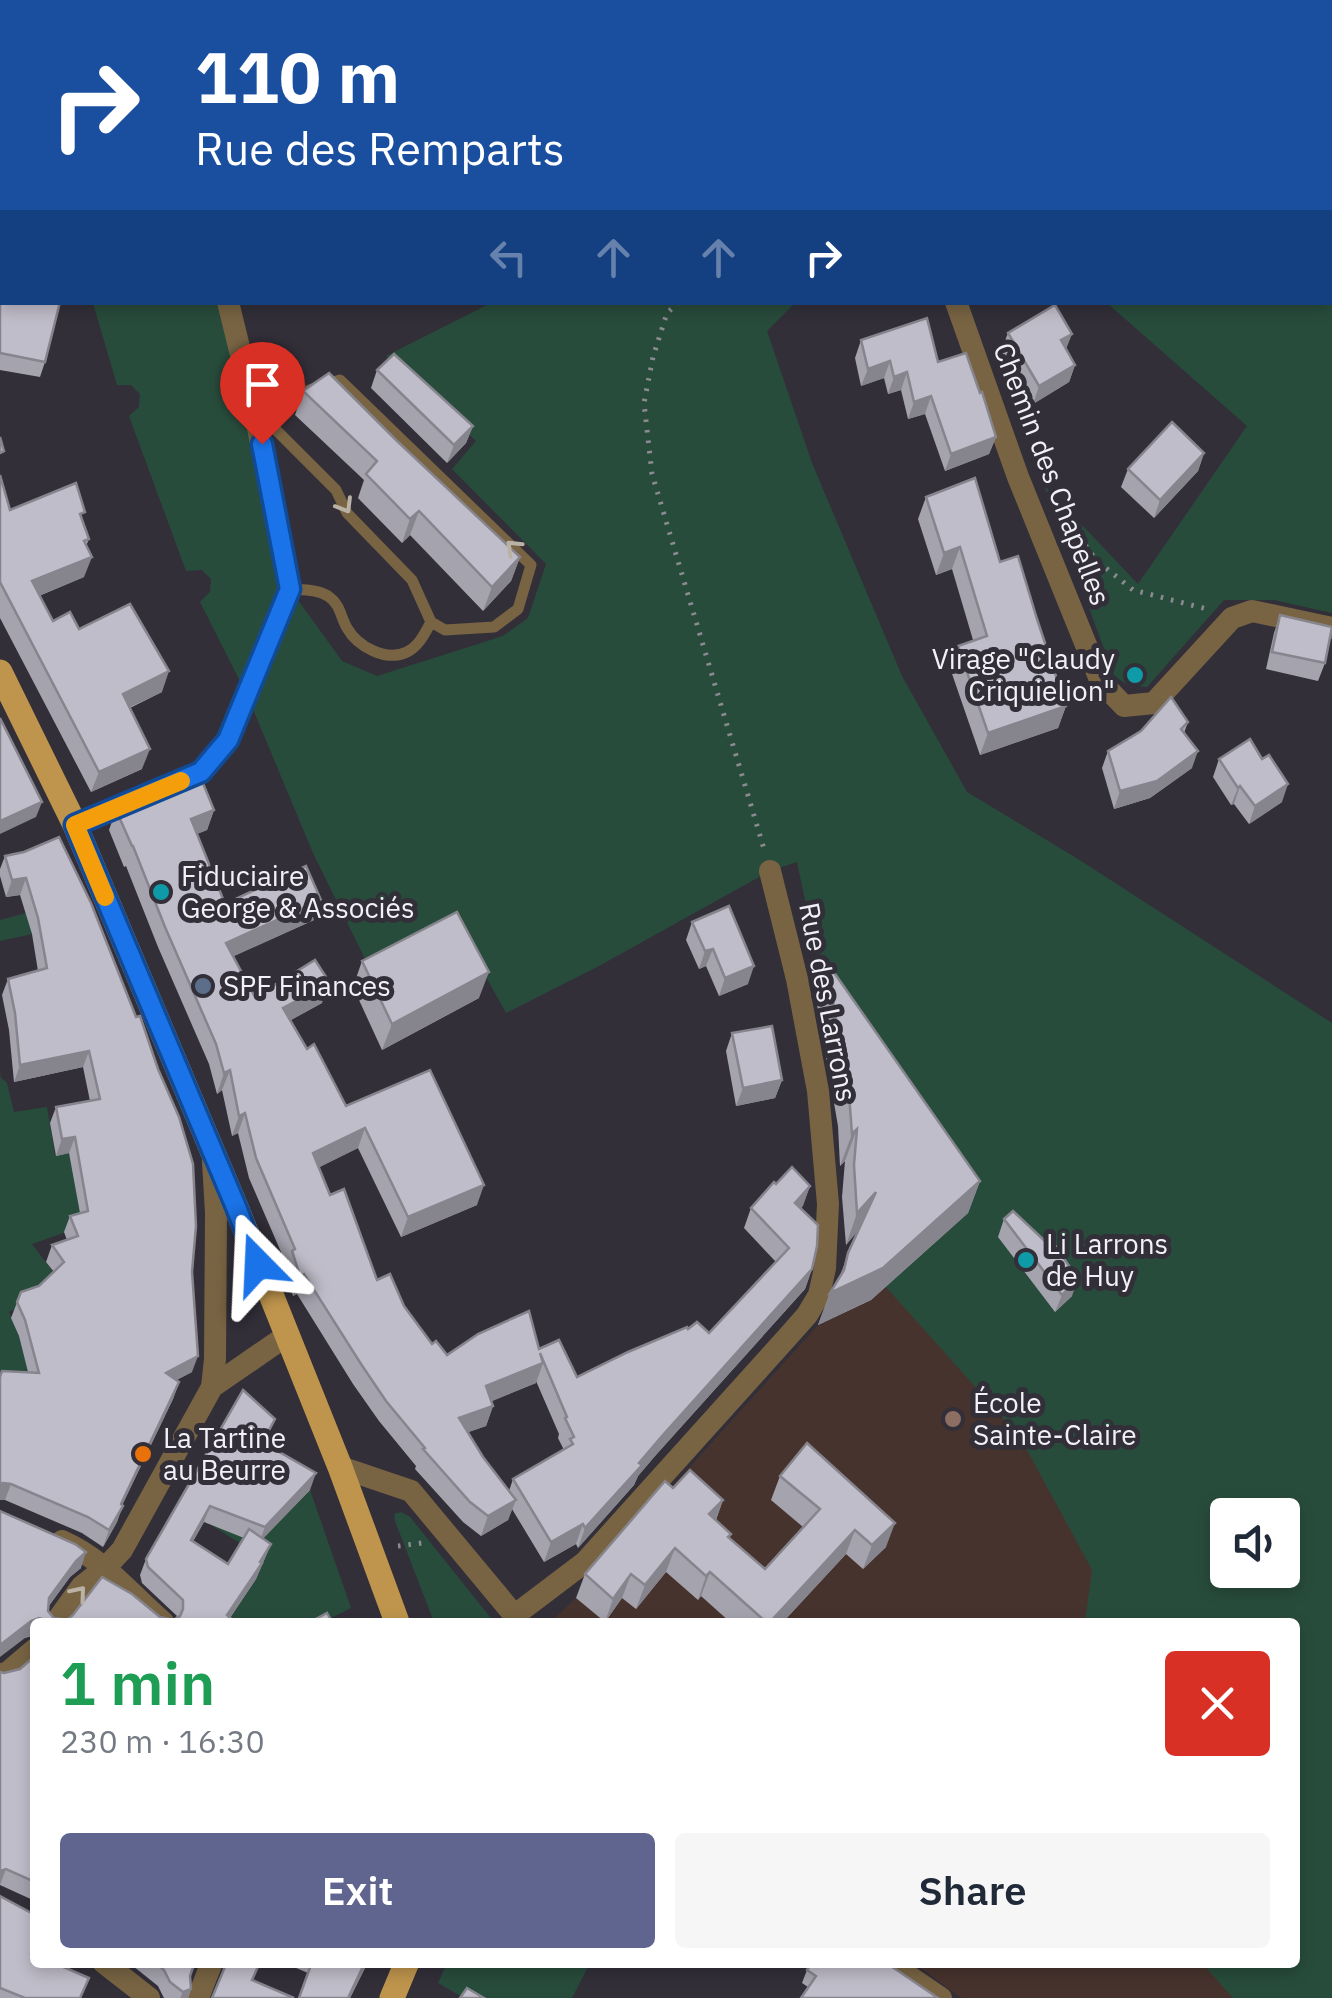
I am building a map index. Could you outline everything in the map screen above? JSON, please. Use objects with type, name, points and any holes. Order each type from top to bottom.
[{"type":"main road","points":[[0,672],[75,825],[213,1153],[340,1467],[396,1618]]},
{"type":"main road","points":[[392,1998],[404,1968]]},
{"type":"street","points":[[75,825],[201,772],[228,740],[290,589],[229,305]]},
{"type":"street","name":"Chemin des Chapelles","points":[[957,305],[1018,477],[1100,682],[1124,706],[1154,702],[1232,618],[1252,610]]},
{"type":"street","points":[[1252,610],[1332,628]]},
{"type":"street","name":"Rue des Larrons","points":[[519,1618],[584,1562],[792,1332],[819,1295],[825,1268],[828,1204],[818,1092],[797,979],[770,871]]},
{"type":"street","points":[[59,1618],[82,1586],[122,1550],[212,1387],[216,1213],[213,1153]]},
{"type":"street","points":[[212,1387],[286,1336]]},
{"type":"street","points":[[340,1467],[411,1491],[517,1618]]},
{"type":"street","points":[[45,1534],[76,1547],[106,1567],[159,1618]]},
{"type":"street","points":[[0,1674],[30,1653]]},
{"type":"street","points":[[111,1968],[149,1998]]},
{"type":"street","points":[[198,1998],[210,1968]]},
{"type":"street","points":[[908,1987],[941,1998]]},
{"type":"lane","points":[[340,380],[531,565],[518,609],[494,628],[445,630],[431,622],[412,580],[346,513],[336,490],[254,408],[340,380]]},
{"type":"lane","points":[[290,589],[326,595],[340,607],[344,625],[355,640],[388,655],[406,653],[419,643],[431,622]]},
{"type":"path","points":[[675,305],[666,313],[644,403],[652,474],[770,871]]},
{"type":"path","points":[[1054,500],[1096,560],[1133,590],[1208,609],[1252,610]]},
{"type":"path","points":[[370,1550],[418,1543],[456,1544]]},
{"type":"shaded area","name":"École Sainte-Claire","points":[[968,1213],[1135,1618],[554,1618],[818,1325],[871,1300]]},
{"type":"shaded area","points":[[921,1968],[1255,1968],[1291,1998],[961,1998]]},
{"type":"green space","points":[[94,305],[228,305],[290,589],[342,661],[377,676],[503,636],[528,618],[546,564],[452,469],[476,441],[386,356],[487,305],[793,305],[767,331],[812,463],[902,676],[967,792],[1332,1023],[1332,1998],[1233,1998],[1206,1968],[1300,1968],[1300,1618],[1086,1618],[1092,1570],[1020,1437],[886,1287],[797,862],[770,871],[506,1013],[458,926],[371,971],[313,853],[247,695],[200,602],[210,592],[211,579],[202,570],[186,571],[129,416],[139,407],[140,394],[131,385],[117,385]]},
{"type":"green space","points":[[1109,305],[1332,305],[1332,613],[1274,600],[1224,600],[1147,687],[1128,685],[1114,676],[1044,485],[1138,584],[1247,426]]},
{"type":"green space","points":[[26,913],[32,934],[0,941],[0,920]]},
{"type":"green space","points":[[0,1072],[14,1112],[47,1107],[55,1155],[69,1153],[86,1225],[32,1244],[63,1285],[9,1312],[28,1372],[0,1373]]},
{"type":"green space","points":[[310,1490],[351,1608],[331,1618],[228,1618],[243,1545],[211,1525],[216,1514]]},
{"type":"green space","points":[[401,1512],[410,1517],[491,1618],[432,1618],[394,1514]]},
{"type":"green space","points":[[445,1968],[587,1968],[572,1998],[464,1998],[438,1983]]},
{"type":"building","points":[[0,305],[59,305],[45,362],[0,353]]},
{"type":"building","points":[[1055,305],[1072,334],[1061,340],[1075,365],[1039,386],[1008,333]]},
{"type":"building","points":[[927,318],[938,362],[966,353],[996,437],[951,454],[931,396],[914,402],[907,372],[894,377],[890,361],[868,369],[861,340]]},
{"type":"building","points":[[394,354],[473,426],[454,445],[377,370]]},
{"type":"building","points":[[329,373],[520,557],[492,587],[419,511],[410,519],[366,474],[377,461],[303,391]]},
{"type":"building","points":[[1172,422],[1204,453],[1160,500],[1128,469]]},
{"type":"building","points":[[0,475],[10,510],[76,483],[85,512],[80,514],[89,539],[84,541],[92,557],[32,581],[53,621],[70,612],[79,629],[130,604],[169,671],[123,694],[150,749],[99,772],[0,582]]},
{"type":"building","points":[[975,478],[1000,562],[1018,556],[1066,706],[988,733],[958,646],[987,636],[960,547],[944,553],[926,497]]},
{"type":"building","points":[[1280,615],[1332,627],[1325,663],[1272,652]]},
{"type":"building","points":[[1171,697],[1188,722],[1181,729],[1198,751],[1157,781],[1120,791],[1108,751],[1141,731]]},
{"type":"building","points":[[0,718],[42,802],[0,821]]},
{"type":"building","points":[[1250,739],[1262,759],[1269,755],[1288,784],[1255,806],[1219,759]]},
{"type":"building","points":[[200,776],[214,810],[191,819],[225,904],[306,866],[321,900],[226,943],[255,997],[315,960],[330,983],[283,1008],[307,1049],[314,1044],[346,1106],[430,1070],[484,1185],[408,1217],[365,1128],[313,1153],[330,1195],[344,1189],[377,1280],[390,1274],[404,1306],[432,1344],[436,1341],[447,1355],[478,1334],[529,1311],[539,1349],[559,1340],[577,1377],[697,1322],[709,1333],[789,1248],[751,1208],[792,1167],[810,1186],[795,1203],[818,1225],[812,1269],[585,1528],[583,1524],[551,1542],[513,1479],[573,1444],[567,1417],[540,1353],[543,1363],[486,1386],[493,1406],[459,1418],[516,1500],[488,1516],[470,1502],[423,1449],[386,1401],[304,1274],[300,1276],[292,1251],[295,1249],[256,1158],[245,1113],[239,1116],[230,1070],[224,1073],[216,1044],[116,810]]},
{"type":"building","points":[[59,837],[91,903],[136,1017],[140,1016],[193,1164],[196,1226],[192,1272],[198,1356],[166,1373],[179,1382],[109,1530],[11,1484],[0,1484],[2,1371],[39,1373],[17,1302],[21,1292],[39,1286],[64,1262],[52,1245],[78,1236],[70,1216],[88,1211],[75,1137],[62,1139],[56,1107],[100,1099],[89,1051],[20,1065],[8,979],[47,968],[26,878],[12,880],[5,856]]},
{"type":"building","points":[[729,906],[754,966],[725,978],[713,949],[705,951],[692,922]]},
{"type":"building","points":[[457,912],[489,972],[392,1024],[362,961]]},
{"type":"building","points":[[826,961],[980,1181],[883,1268],[830,1293],[844,1270],[876,1192],[857,1213],[857,1129],[852,1134]]},
{"type":"building","points":[[772,1026],[782,1080],[743,1088],[732,1033]]},
{"type":"building","points":[[1013,1211],[1048,1244],[1052,1241],[1078,1279],[1062,1295],[1004,1219]]},
{"type":"building","points":[[243,1390],[275,1419],[267,1434],[276,1450],[316,1473],[265,1527],[210,1506],[191,1540],[228,1564],[249,1529],[271,1544],[227,1615],[230,1618],[176,1618],[183,1609],[183,1600],[148,1567],[146,1559]]},
{"type":"building","points":[[807,1443],[895,1523],[872,1545],[855,1530],[774,1618],[762,1618],[710,1572],[706,1576],[675,1548],[645,1585],[631,1574],[613,1599],[585,1574],[665,1481],[673,1488],[690,1470],[723,1500],[709,1514],[731,1534],[728,1537],[765,1569],[820,1509],[780,1476]]},
{"type":"building","points":[[0,1511],[86,1552],[49,1598],[48,1611],[54,1618],[30,1618],[0,1645]]},
{"type":"building","points":[[102,1577],[132,1594],[164,1618],[69,1618]]},
{"type":"building","points":[[30,1660],[30,1880],[6,1869],[0,1871],[0,1672],[20,1669]]},
{"type":"building","points":[[0,1896],[30,1912],[30,1968],[66,1968],[89,1978],[80,1998],[25,1998],[0,1988]]},
{"type":"building","points":[[162,1968],[193,1968],[191,1989],[183,1992],[170,1982]]},
{"type":"building","points":[[224,1968],[257,1968],[252,1980],[294,1998],[212,1998]]},
{"type":"building","points":[[310,1968],[362,1968],[348,1998],[299,1998]]},
{"type":"building","points":[[894,1968],[938,1998],[801,1998],[816,1976],[807,1970]]},
{"type":"building","points":[[467,1988],[484,1998],[460,1998]]},
{"type":"slow traffic","points":[[105,897],[75,825],[181,781]]},
{"type":"place","name":"Virage \"Claudy Criquielion\"","points":[[1135,675]]},
{"type":"place","name":"Fiduciaire George & Associés","points":[[161,892]]},
{"type":"place","name":"SPF Finances","points":[[203,986]]},
{"type":"place","name":"Li Larrons de Huy","points":[[1026,1260]]},
{"type":"place","name":"École Sainte-Claire","points":[[953,1419]]},
{"type":"place","name":"La Tartine au Beurre","points":[[143,1454]]},
{"type":"route","points":[[258,1264],[75,825],[201,772],[228,740],[290,589],[262,444]]}]
